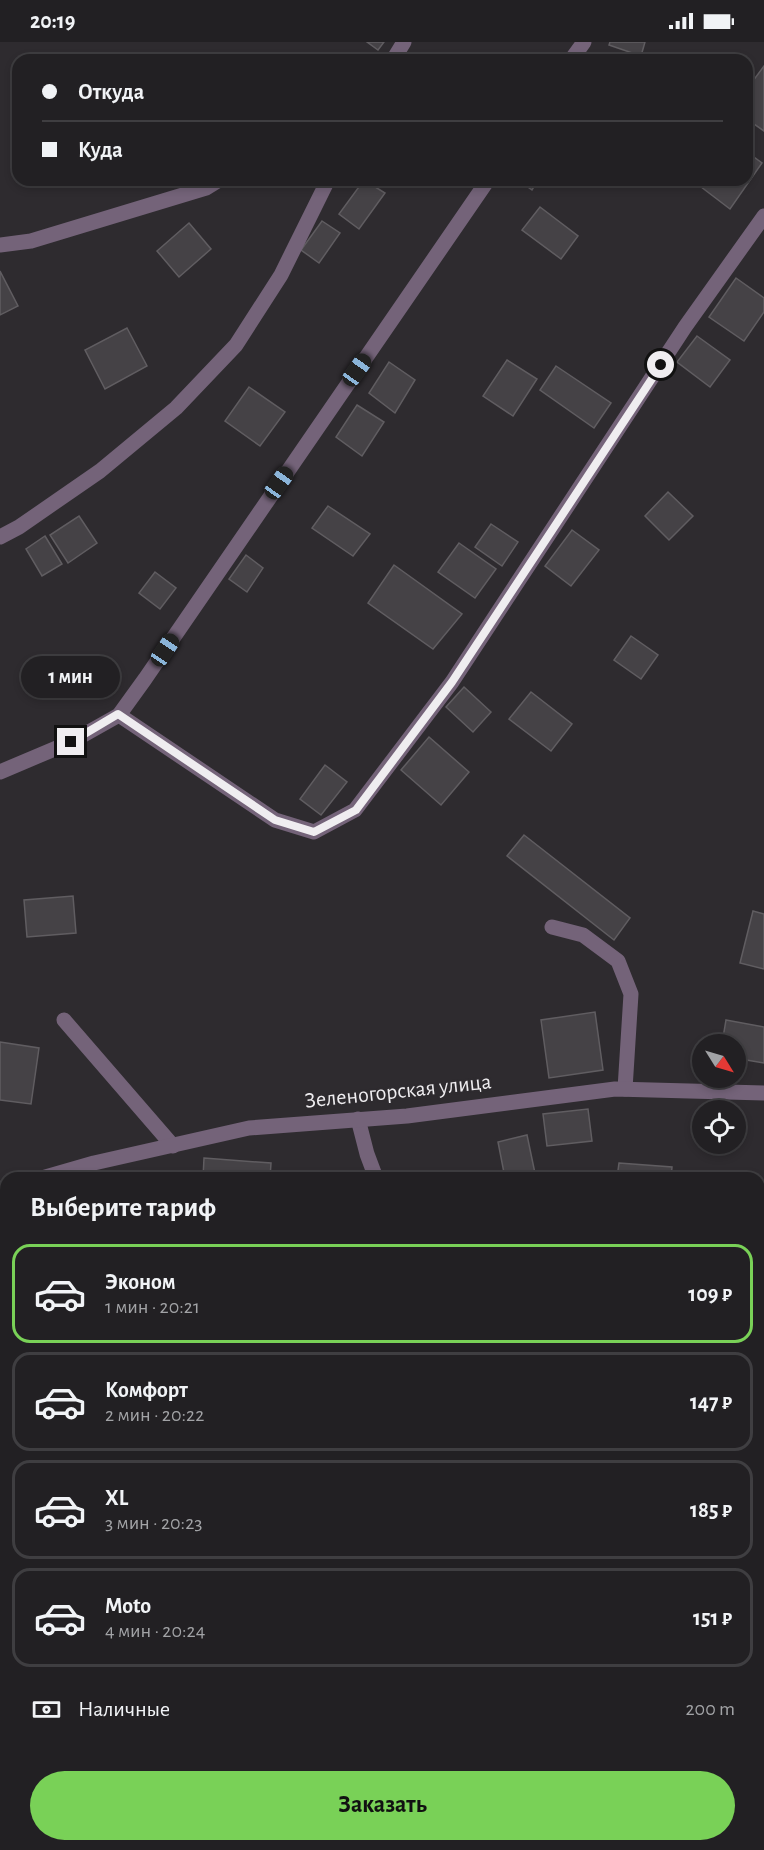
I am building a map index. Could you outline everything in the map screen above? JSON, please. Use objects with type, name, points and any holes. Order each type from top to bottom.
[{"type":"street","points":[[0,244],[31,241],[209,186]]},
{"type":"street","points":[[0,537],[20,527],[100,471],[176,408],[236,345],[281,275],[325,186]]},
{"type":"street","points":[[0,772],[71,742],[118,714],[145,679],[484,186]]},
{"type":"street","points":[[118,714],[275,820],[314,832],[356,810],[452,682],[685,327],[764,216]]},
{"type":"street","points":[[552,927],[583,935],[618,961],[631,994],[625,1089]]},
{"type":"street","points":[[64,1020],[173,1146]]},
{"type":"street","name":"Зеленогорская улица","points":[[63,1172],[249,1128],[407,1116],[615,1089],[764,1093]]},
{"type":"street","points":[[358,1119],[374,1172]]},
{"type":"building","points":[[367,42],[384,42],[378,50]]},
{"type":"building","points":[[610,42],[645,42],[642,54],[609,45]]},
{"type":"building","points":[[764,66],[764,131],[753,123],[753,81]]},
{"type":"building","points":[[753,156],[762,163],[753,176]]},
{"type":"building","points":[[360,186],[374,186],[385,193],[359,229],[339,214]]},
{"type":"building","points":[[700,186],[746,186],[730,209]]},
{"type":"building","points":[[540,207],[578,236],[561,259],[522,230]]},
{"type":"building","points":[[322,221],[340,233],[319,263],[301,250]]},
{"type":"building","points":[[189,223],[211,249],[179,277],[157,251]]},
{"type":"building","points":[[0,271],[18,306],[0,315]]},
{"type":"building","points":[[736,278],[764,298],[764,312],[744,341],[709,317]]},
{"type":"building","points":[[127,328],[147,366],[105,389],[85,350]]},
{"type":"building","points":[[697,336],[730,360],[710,387],[677,362]]},
{"type":"building","points":[[507,360],[537,379],[513,416],[483,396]]},
{"type":"building","points":[[389,362],[415,380],[395,413],[369,393]]},
{"type":"building","points":[[556,366],[611,403],[594,428],[540,390]]},
{"type":"building","points":[[249,387],[285,412],[260,446],[225,421]]},
{"type":"building","points":[[357,405],[384,422],[362,456],[336,437]]},
{"type":"building","points":[[668,492],[693,516],[669,540],[645,516]]},
{"type":"building","points":[[328,506],[370,534],[353,556],[312,528]]},
{"type":"building","points":[[79,516],[97,543],[68,563],[50,535]]},
{"type":"building","points":[[491,524],[518,542],[502,566],[475,547]]},
{"type":"building","points":[[572,530],[599,550],[571,586],[545,566]]},
{"type":"building","points":[[45,536],[62,564],[42,576],[26,549]]},
{"type":"building","points":[[459,543],[496,569],[475,598],[438,572]]},
{"type":"building","points":[[246,555],[263,568],[247,592],[229,579]]},
{"type":"building","points":[[394,565],[462,614],[433,649],[368,603]]},
{"type":"building","points":[[155,572],[176,588],[160,609],[139,593]]},
{"type":"building","points":[[631,636],[658,655],[641,679],[614,660]]},
{"type":"building","points":[[464,687],[491,712],[473,732],[446,707]]},
{"type":"building","points":[[531,692],[572,724],[551,751],[509,719]]},
{"type":"building","points":[[429,737],[469,772],[441,805],[401,770]]},
{"type":"building","points":[[325,765],[347,782],[321,815],[300,799]]},
{"type":"building","points":[[524,835],[630,918],[614,940],[507,856]]},
{"type":"building","points":[[73,896],[76,933],[27,937],[24,900]]},
{"type":"building","points":[[753,911],[764,914],[764,969],[740,963]]},
{"type":"building","points":[[595,1012],[603,1070],[549,1078],[541,1020]]},
{"type":"building","points":[[726,1020],[764,1027],[764,1063],[746,1060],[746,1034],[724,1034]]},
{"type":"building","points":[[0,1042],[39,1048],[31,1104],[0,1100]]},
{"type":"building","points":[[588,1109],[592,1141],[547,1146],[543,1114]]},
{"type":"building","points":[[527,1135],[535,1172],[504,1172],[498,1142]]},
{"type":"building","points":[[204,1158],[271,1163],[270,1172],[203,1172]]},
{"type":"building","points":[[619,1163],[672,1167],[672,1172],[618,1172]]},
{"type":"route","points":[[71,742],[118,714],[275,820],[314,832],[356,810],[452,682],[661,365]]}]
